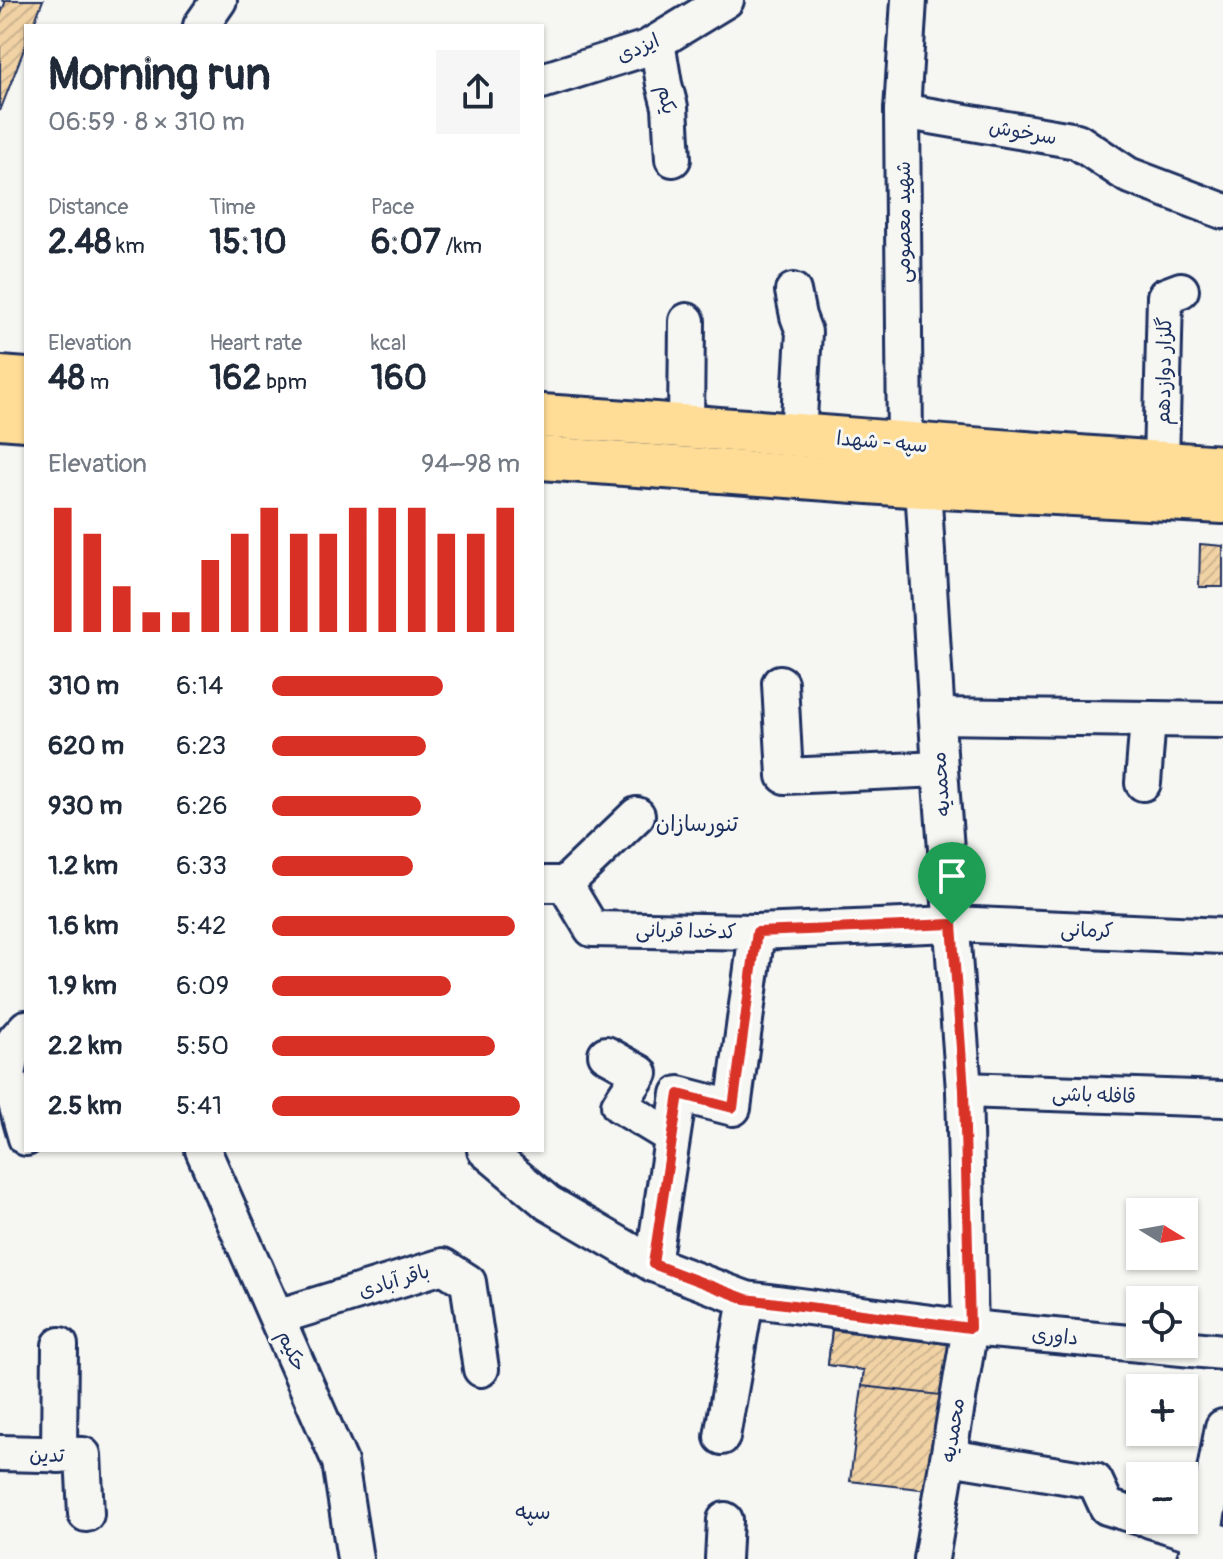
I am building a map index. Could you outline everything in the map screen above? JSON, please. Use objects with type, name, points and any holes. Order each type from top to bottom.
[{"type":"main road","points":[[0,378],[24,380]]},
{"type":"main road","name":"سپه - شهدا","points":[[544,416],[1223,467]]},
{"type":"main road","points":[[0,417],[24,419]]},
{"type":"main road","name":"سپه - شهدا","points":[[544,458],[923,486],[1223,502]]},
{"type":"street","points":[[202,24],[219,0]]},
{"type":"street","name":"ایزدی","points":[[544,80],[647,48],[726,0]]},
{"type":"street","name":"شهید معصومی","points":[[905,444],[902,111],[909,0]]},
{"type":"street","name":"یکم","points":[[657,42],[670,107],[673,159]]},
{"type":"street","name":"سرخوش","points":[[902,111],[1077,141],[1128,175],[1223,211]]},
{"type":"street","name":"گلزار دوازدهم","points":[[1161,463],[1165,296],[1181,290]]},
{"type":"street","points":[[793,291],[804,332],[798,435]]},
{"type":"street","points":[[686,426],[687,321]]},
{"type":"street","name":"محمدیه","points":[[923,486],[964,1090],[970,1328],[931,1559]]},
{"type":"street","points":[[780,683],[785,776],[940,769]]},
{"type":"street","points":[[937,716],[1223,720]]},
{"type":"street","points":[[1143,783],[1148,719]]},
{"type":"street","points":[[553,884],[637,815]]},
{"type":"street","name":"کدخدا قربانی","points":[[553,884],[592,929],[757,932],[952,924]]},
{"type":"street","name":"کرمانی","points":[[952,924],[1223,936]]},
{"type":"street","points":[[653,1264],[679,1094],[733,1108],[757,932]]},
{"type":"street","points":[[24,1030],[15,1040],[8,1075],[24,1131]]},
{"type":"street","points":[[606,1054],[640,1073],[619,1105],[672,1137]]},
{"type":"street","name":"قافله باشی","points":[[964,1090],[1223,1099]]},
{"type":"street","name":"حکیم","points":[[204,1152],[340,1462],[355,1559]]},
{"type":"street","name":"داوری","points":[[487,1152],[548,1203],[653,1264],[746,1299],[970,1328],[1126,1343]]},
{"type":"street","name":"باقر آبادی","points":[[277,1317],[443,1266],[468,1282],[481,1369]]},
{"type":"street","points":[[722,1437],[746,1299]]},
{"type":"street","points":[[59,1455],[60,1345]]},
{"type":"street","name":"داوری","points":[[1198,1350],[1223,1352]]},
{"type":"street","points":[[1181,1534],[1207,1546],[1223,1427]]},
{"type":"street","name":"تدین","points":[[0,1453],[83,1455],[86,1514]]},
{"type":"street","points":[[949,1457],[1095,1481],[1107,1507],[1126,1513]]},
{"type":"street","points":[[723,1559],[725,1520]]},
{"type":"path","points":[[0,9],[4,0]]},
{"type":"building","points":[[6,0],[43,0],[34,24],[24,24],[24,49],[0,111],[0,17]]},
{"type":"building","points":[[1200,544],[1223,546],[1223,587],[1199,587]]},
{"type":"building","points":[[832,1330],[956,1345],[937,1491],[850,1481],[864,1370],[828,1365]]},
{"type":"building","points":[[832,1330],[956,1345],[949,1396],[862,1386],[864,1370],[828,1365]]},
{"type":"district","name":"تنورسازان","points":[[697,824]]},
{"type":"district","name":"سپه","points":[[533,1512]]},
{"type":"route","points":[[952,924],[964,1090],[970,1328],[746,1299],[653,1264],[679,1094],[733,1108],[757,932],[952,924]]}]
